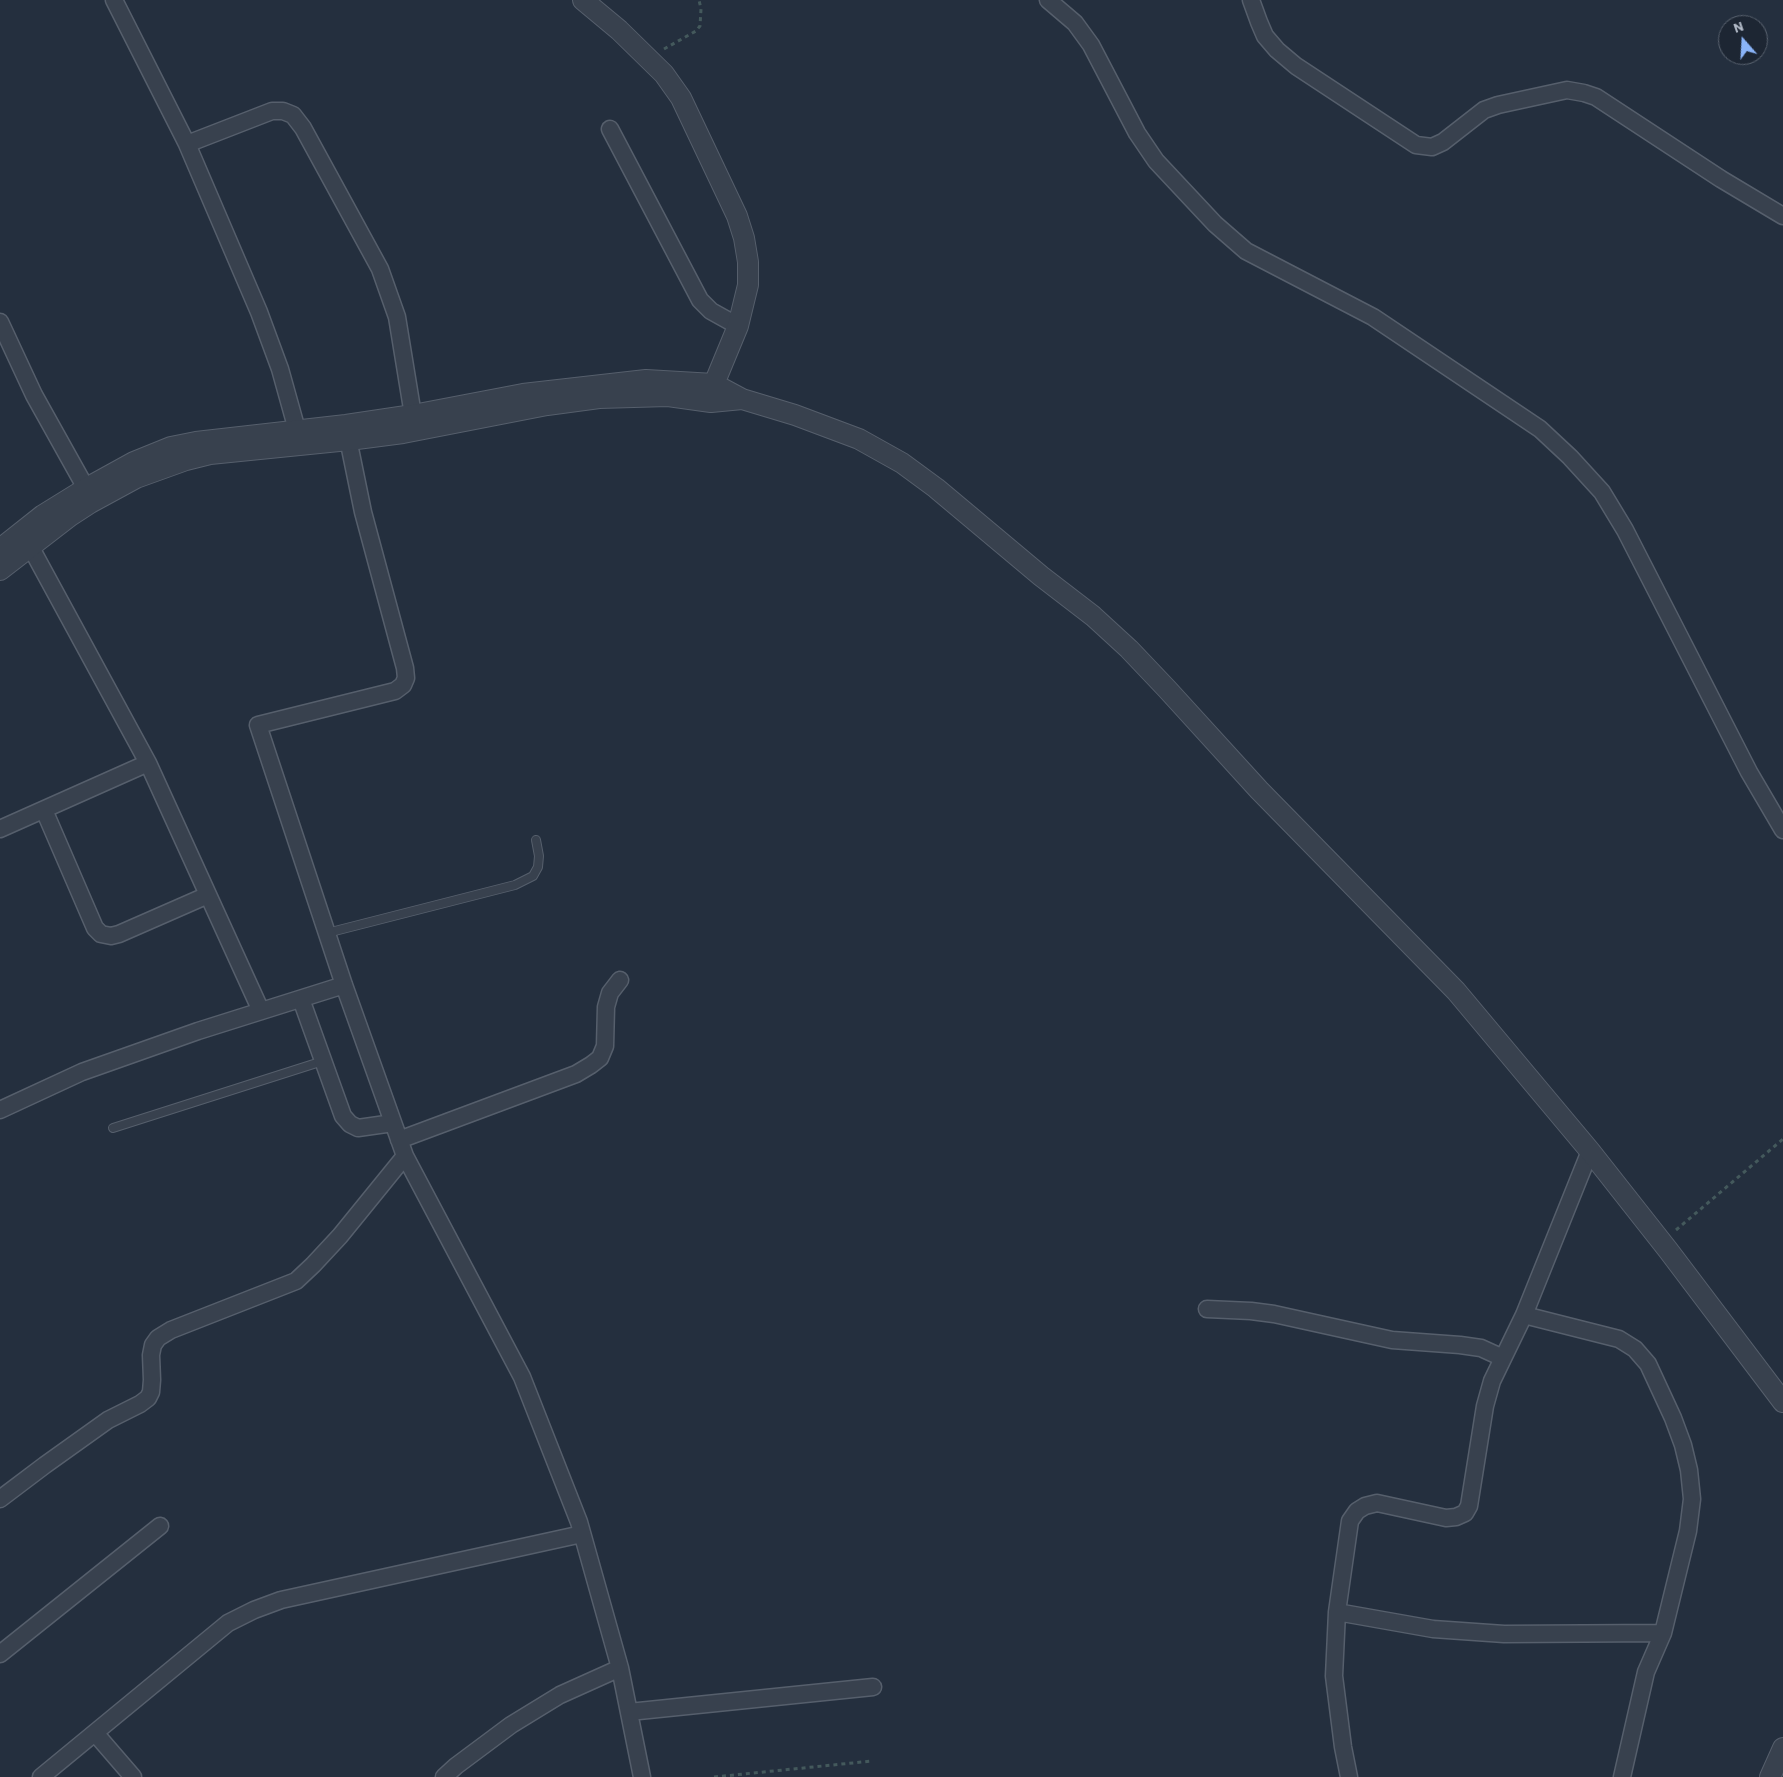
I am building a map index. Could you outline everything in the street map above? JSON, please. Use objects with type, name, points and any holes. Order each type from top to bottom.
[{"type":"street","points":[[114,0],[187,144],[259,312],[280,369],[297,430]]},
{"type":"street","points":[[583,0],[619,30],[664,74],[681,98],[737,216],[744,238],[748,262],[748,285],[738,326],[713,393]]},
{"type":"street","points":[[1048,0],[1075,23],[1091,45],[1137,133],[1156,161],[1215,224],[1246,251],[1373,316],[1540,429],[1570,457],[1602,492],[1626,530],[1749,772],[1783,830]]},
{"type":"street","points":[[1251,0],[1258,22],[1277,50],[1296,66],[1416,145],[1432,147],[1443,142],[1484,110],[1498,104],[1567,90],[1584,92],[1596,96],[1721,179],[1783,216]]},
{"type":"street","points":[[187,144],[272,111],[283,111],[293,115],[303,128],[366,241],[383,276],[397,317],[413,415]]},
{"type":"street","points":[[610,129],[700,300],[711,311],[738,326]]},
{"type":"street","points":[[0,322],[34,395],[89,495]]},
{"type":"street","points":[[0,549],[43,515],[89,495],[186,460],[210,454],[347,433],[413,415],[523,394],[646,380],[742,399],[795,415],[850,436],[902,462],[1093,616],[1129,649],[1259,790],[1456,991],[1590,1151],[1662,1242],[1783,1402]]},
{"type":"street","points":[[0,570],[70,516],[89,495],[134,462],[170,447],[196,442],[297,430],[347,433],[403,433],[599,398],[713,393]]},
{"type":"street","points":[[347,433],[363,512],[405,668],[406,678],[403,684],[395,691],[258,725],[344,985],[405,1156],[522,1377],[579,1522],[620,1668],[642,1777]]},
{"type":"street","points":[[30,546],[148,764],[261,1011]]},
{"type":"street","points":[[0,829],[148,764]]},
{"type":"street","points":[[44,810],[95,928],[101,934],[111,936],[119,934],[208,895]]},
{"type":"street","points":[[399,1140],[576,1074],[591,1065],[600,1058],[605,1046],[606,1007],[610,993],[620,980]]},
{"type":"street","points":[[0,1110],[82,1072],[344,985]]},
{"type":"street","points":[[301,999],[343,1116],[350,1124],[358,1128],[393,1123]]},
{"type":"street","points":[[1349,1777],[1334,1676],[1337,1612],[1350,1521],[1365,1506],[1377,1503],[1446,1518],[1456,1517],[1465,1512],[1469,1506],[1485,1406],[1492,1381],[1524,1315],[1590,1151]]},
{"type":"street","points":[[0,1499],[108,1420],[148,1398],[151,1392],[152,1380],[151,1355],[153,1345],[158,1338],[171,1330],[296,1281],[340,1236],[405,1156]]},
{"type":"street","points":[[1207,1309],[1274,1314],[1392,1340],[1481,1348],[1503,1358]]},
{"type":"street","points":[[1524,1315],[1619,1339],[1636,1349],[1648,1364],[1673,1418],[1683,1445],[1689,1470],[1692,1499],[1688,1531],[1663,1633],[1646,1672],[1622,1777]]},
{"type":"street","points":[[0,1654],[160,1526]]},
{"type":"street","points":[[41,1777],[228,1623],[254,1610],[281,1600],[582,1534]]},
{"type":"street","points":[[1337,1612],[1433,1629],[1504,1634],[1663,1633]]},
{"type":"street","points":[[444,1777],[519,1720],[560,1695],[620,1668]]},
{"type":"street","points":[[629,1712],[873,1687]]},
{"type":"street","points":[[96,1733],[133,1777]]},
{"type":"street","points":[[1770,1777],[1783,1749]]},
{"type":"lane","points":[[327,934],[515,885],[533,876],[538,867],[539,856],[536,840]]},
{"type":"lane","points":[[114,1128],[323,1061]]},
{"type":"path","points":[[652,61],[668,45],[696,31],[700,26],[701,9],[699,0]]},
{"type":"path","points":[[1662,1242],[1783,1139]]},
{"type":"path","points":[[714,1777],[872,1761]]}]
